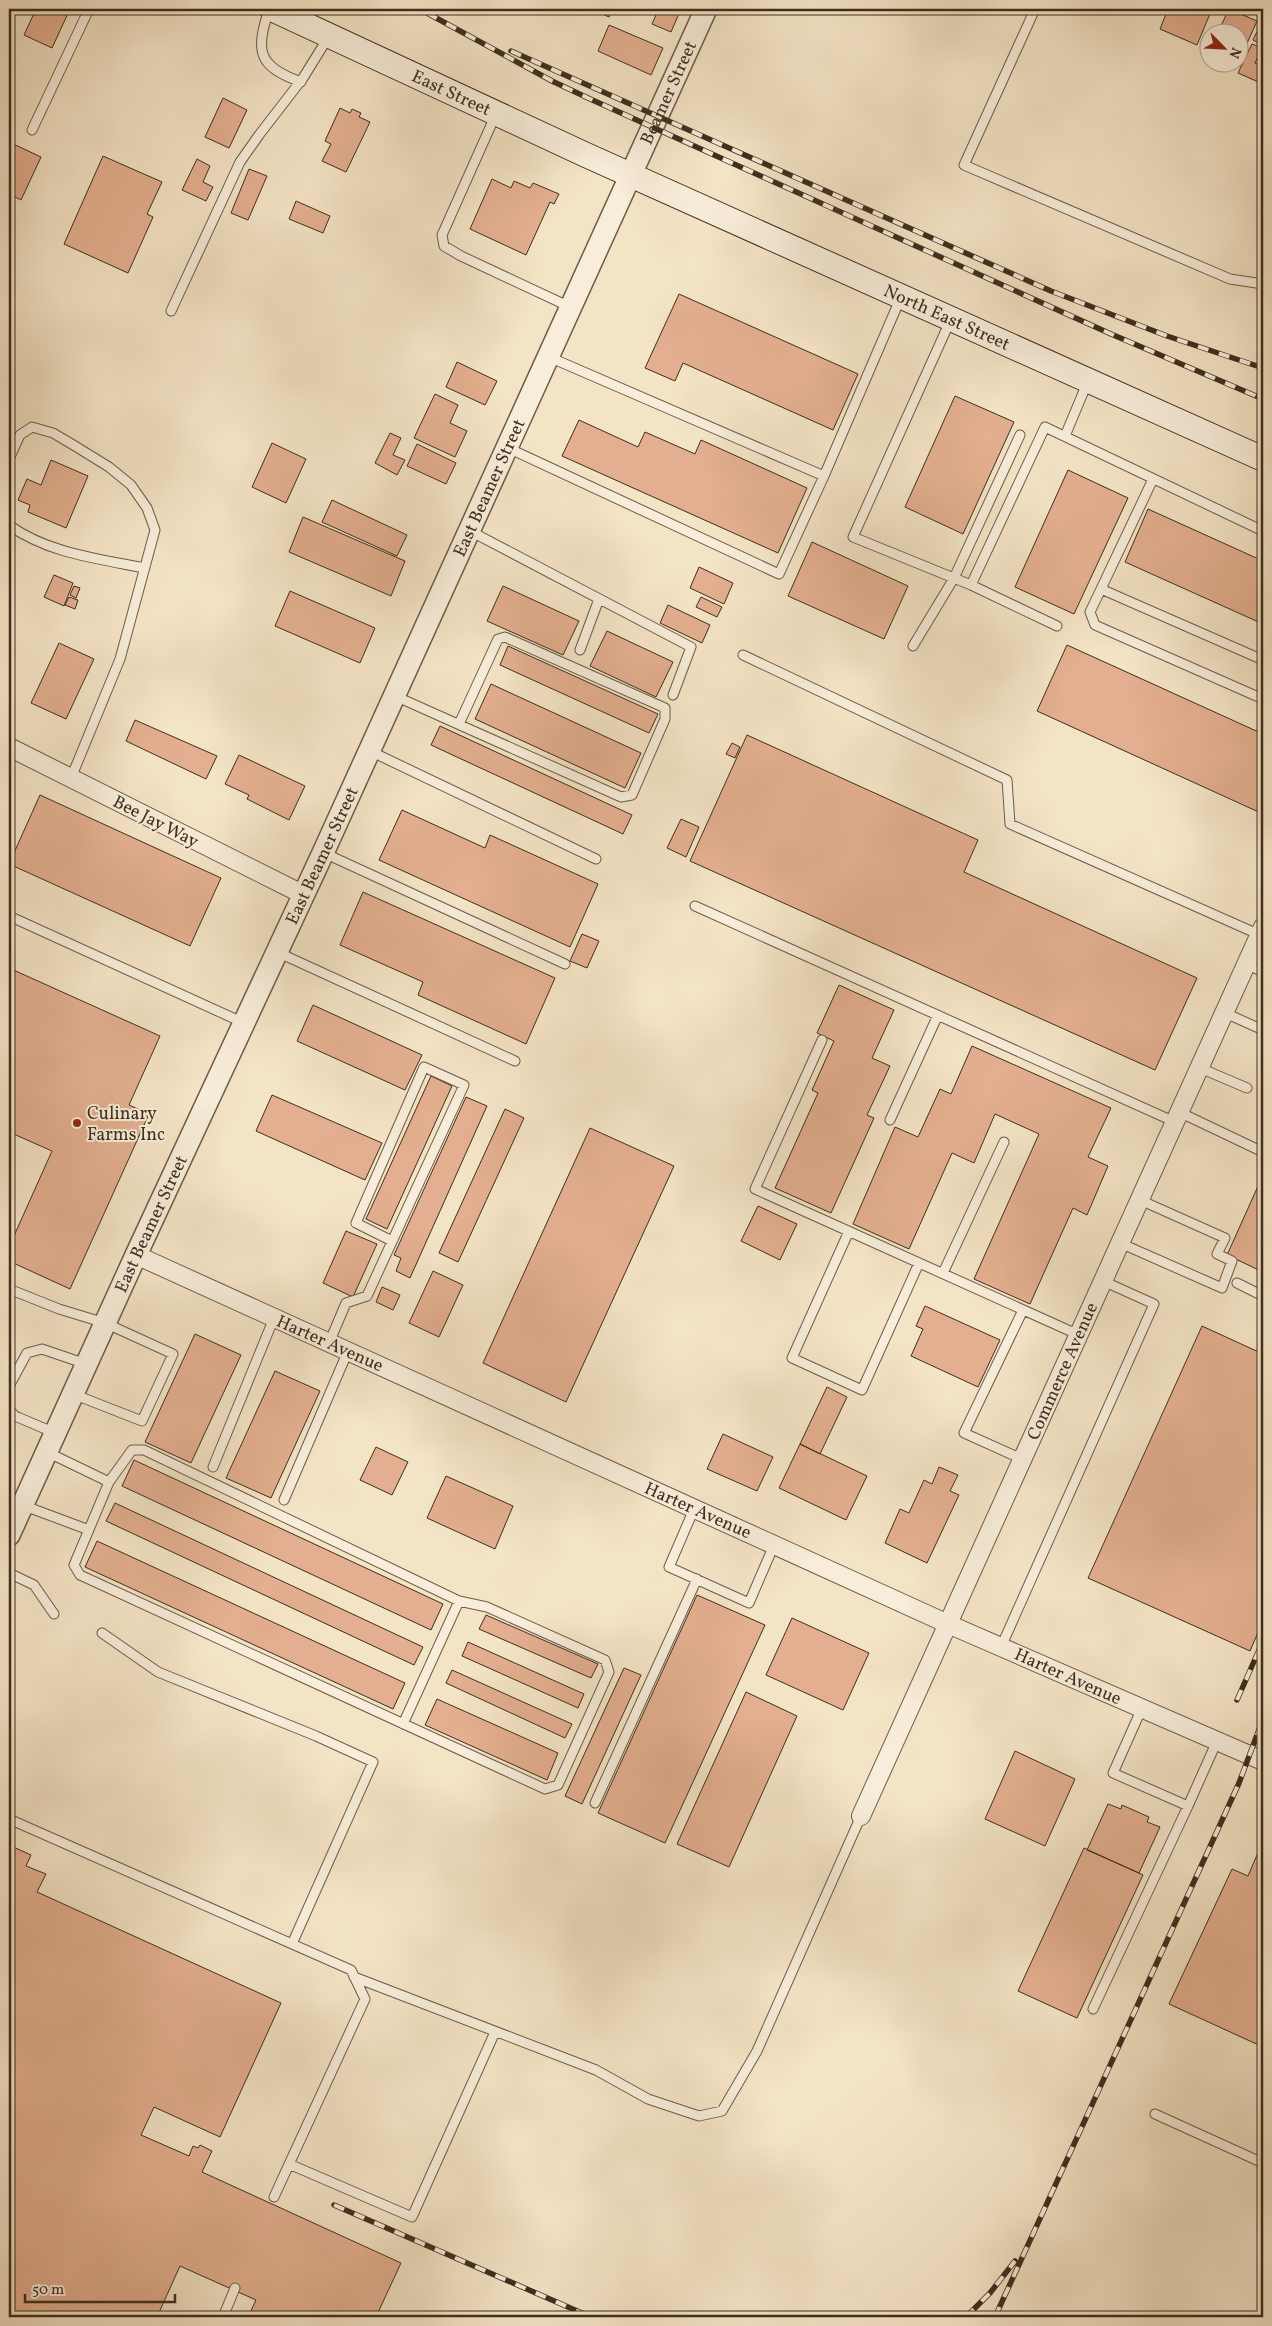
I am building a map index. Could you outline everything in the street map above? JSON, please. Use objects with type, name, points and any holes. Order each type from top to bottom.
[{"type":"main road","name":"East Street","points":[[270,9],[632,175]]},
{"type":"main road","name":"North East Street","points":[[632,175],[1263,459]]},
{"type":"street","name":"Beamer Street","points":[[632,175],[706,9]]},
{"type":"street","name":"East Beamer Street","points":[[9,1535],[16,1501],[51,1443],[136,1255],[324,853],[632,175]]},
{"type":"street","name":"Bee Jay Way","points":[[9,747],[304,895]]},
{"type":"street","name":"Commerce Avenue","points":[[861,1816],[1261,931]]},
{"type":"street","name":"Harter Avenue","points":[[136,1255],[948,1624],[1263,1761]]},
{"type":"lane","points":[[32,130],[88,9]]},
{"type":"lane","points":[[270,9],[261,35],[261,50],[268,62],[278,73],[301,82]]},
{"type":"lane","points":[[1035,9],[964,165],[1230,279],[1263,284]]},
{"type":"lane","points":[[171,311],[240,162],[259,134],[301,82],[329,36]]},
{"type":"lane","points":[[496,113],[442,236],[444,246],[461,256],[572,308]]},
{"type":"lane","points":[[508,448],[779,574],[824,476],[901,296]]},
{"type":"lane","points":[[952,319],[853,537],[971,585],[1058,626]]},
{"type":"lane","points":[[549,357],[824,476]]},
{"type":"lane","points":[[1065,436],[1088,380]]},
{"type":"lane","points":[[9,459],[20,435],[32,427],[53,433],[131,484],[147,508],[155,530],[120,659],[71,778]]},
{"type":"lane","points":[[971,585],[1045,427],[1263,531]]},
{"type":"lane","points":[[913,646],[954,578],[1020,435]]},
{"type":"lane","points":[[1152,479],[1090,612],[1095,625],[1263,699]]},
{"type":"lane","points":[[9,525],[25,537],[54,547],[145,568]]},
{"type":"lane","points":[[470,531],[691,648],[673,696]]},
{"type":"lane","points":[[1101,589],[1263,660]]},
{"type":"lane","points":[[580,650],[599,599]]},
{"type":"lane","points":[[395,696],[621,797],[632,794],[665,720],[665,708],[505,637],[498,639],[459,724]]},
{"type":"lane","points":[[744,655],[1008,780],[1010,824],[1261,931]]},
{"type":"lane","points":[[370,751],[596,859]]},
{"type":"lane","points":[[324,853],[566,964]]},
{"type":"lane","points":[[695,906],[938,1015],[1263,1152]]},
{"type":"lane","points":[[9,916],[244,1023]]},
{"type":"lane","points":[[277,952],[515,1060]]},
{"type":"lane","points":[[1247,964],[1263,972]]},
{"type":"lane","points":[[1224,1013],[1263,1030]]},
{"type":"lane","points":[[890,1120],[938,1015]]},
{"type":"lane","points":[[822,1040],[755,1189],[1079,1335]]},
{"type":"lane","points":[[329,1343],[346,1302],[367,1296],[464,1085],[424,1067],[356,1223],[392,1241]]},
{"type":"lane","points":[[1200,1068],[1247,1088]]},
{"type":"lane","points":[[943,1274],[1004,1142]]},
{"type":"lane","points":[[1120,1243],[1222,1288],[1232,1261],[1217,1254],[1225,1238],[1140,1200]]},
{"type":"lane","points":[[849,1231],[792,1358],[862,1390],[919,1263]]},
{"type":"lane","points":[[1001,1647],[1154,1304],[1103,1281]]},
{"type":"lane","points":[[1237,1283],[1263,1296]]},
{"type":"lane","points":[[9,1289],[105,1324],[173,1354],[142,1422],[73,1394]]},
{"type":"lane","points":[[1022,1459],[964,1432],[1023,1310]]},
{"type":"lane","points":[[213,1467],[274,1318]]},
{"type":"lane","points":[[9,1386],[27,1353],[42,1348],[86,1364]]},
{"type":"lane","points":[[284,1500],[348,1351]]},
{"type":"lane","points":[[9,1410],[51,1443],[109,1482]]},
{"type":"lane","points":[[132,1450],[144,1450],[459,1601],[487,1607],[605,1660],[609,1672],[558,1784],[545,1789],[80,1575],[74,1565],[89,1530],[109,1482],[132,1450]]},
{"type":"lane","points":[[16,1501],[89,1530]]},
{"type":"lane","points":[[694,1508],[669,1567],[748,1603],[774,1545]]},
{"type":"lane","points":[[9,1574],[34,1585],[54,1614]]},
{"type":"lane","points":[[595,1803],[697,1579]]},
{"type":"lane","points":[[404,1724],[459,1601]]},
{"type":"lane","points":[[102,1633],[158,1672],[316,1736],[373,1762],[292,1944]]},
{"type":"lane","points":[[1142,1708],[1114,1773],[1188,1806]]},
{"type":"lane","points":[[1093,2009],[1217,1741]]},
{"type":"lane","points":[[354,1977],[596,2070],[648,2099],[699,2116],[722,2111],[757,2050],[861,1816]]},
{"type":"lane","points":[[13,1821],[351,1970],[365,1999],[274,2197]]},
{"type":"lane","points":[[289,2164],[412,2217],[495,2032]]},
{"type":"lane","points":[[1156,2114],[1263,2163]]},
{"type":"lane","points":[[223,2317],[235,2288]]},
{"type":"building","points":[[36,9],[70,9],[52,48],[24,35]]},
{"type":"building","points":[[591,9],[613,9],[609,17]]},
{"type":"building","points":[[643,9],[681,9],[671,32],[652,24],[656,15]]},
{"type":"building","points":[[1168,9],[1212,9],[1207,22],[1200,22],[1200,38],[1197,45],[1160,29]]},
{"type":"building","points":[[1229,9],[1257,21],[1250,37],[1250,22],[1223,22]]},
{"type":"building","points":[[1263,19],[1263,45],[1253,40]]},
{"type":"building","points":[[609,25],[663,48],[651,75],[598,51]]},
{"type":"building","points":[[1252,44],[1262,48],[1255,63],[1263,67],[1263,84],[1238,73],[1250,72],[1250,48]]},
{"type":"building","points":[[223,98],[247,110],[229,148],[205,137]]},
{"type":"building","points":[[340,108],[350,113],[352,109],[361,113],[359,117],[370,122],[346,172],[322,161],[331,144],[325,141]]},
{"type":"building","points":[[9,142],[41,157],[21,200],[9,194]]},
{"type":"building","points":[[103,156],[162,182],[147,214],[153,217],[128,273],[64,244]]},
{"type":"building","points":[[197,159],[210,166],[203,182],[213,187],[206,201],[182,190]]},
{"type":"building","points":[[249,169],[267,176],[248,220],[231,213]]},
{"type":"building","points":[[492,179],[511,188],[514,181],[530,188],[533,183],[559,194],[554,204],[550,202],[526,255],[470,229]]},
{"type":"building","points":[[296,201],[330,216],[323,233],[289,219]]},
{"type":"building","points":[[679,294],[858,374],[833,430],[683,363],[675,381],[645,368]]},
{"type":"building","points":[[457,362],[497,381],[485,405],[446,387]]},
{"type":"building","points":[[435,394],[458,405],[450,423],[467,431],[455,457],[414,438]]},
{"type":"building","points":[[955,396],[1014,422],[963,534],[905,507]]},
{"type":"building","points":[[579,420],[638,447],[645,432],[695,454],[701,440],[807,488],[778,553],[562,456]]},
{"type":"building","points":[[390,433],[401,438],[393,455],[405,460],[397,475],[375,463]]},
{"type":"building","points":[[272,443],[306,459],[286,503],[252,487]]},
{"type":"building","points":[[417,444],[456,463],[446,484],[407,466]]},
{"type":"building","points":[[51,460],[88,476],[66,528],[28,512],[30,505],[18,500],[27,479],[41,485]]},
{"type":"building","points":[[1068,470],[1128,498],[1074,614],[1015,587]]},
{"type":"building","points":[[332,500],[407,535],[397,556],[322,522]]},
{"type":"building","points":[[1148,509],[1263,561],[1263,624],[1125,562]]},
{"type":"building","points":[[303,517],[405,561],[391,596],[289,552]]},
{"type":"building","points":[[812,542],[908,586],[884,639],[788,596]]},
{"type":"building","points":[[699,567],[733,583],[724,604],[690,588]]},
{"type":"building","points":[[54,575],[73,583],[64,606],[44,597]]},
{"type":"building","points":[[74,586],[80,588],[76,598],[70,595]]},
{"type":"building","points":[[503,586],[579,621],[563,655],[487,621]]},
{"type":"building","points":[[290,591],[375,628],[360,663],[275,626]]},
{"type":"building","points":[[69,597],[78,600],[75,609],[65,605]]},
{"type":"building","points":[[701,597],[722,607],[717,617],[696,607]]},
{"type":"building","points":[[668,605],[710,625],[702,643],[660,623]]},
{"type":"building","points":[[607,631],[673,662],[656,697],[590,666]]},
{"type":"building","points":[[59,643],[94,659],[66,719],[31,703]]},
{"type":"building","points":[[1067,645],[1263,734],[1263,814],[1037,711]]},
{"type":"building","points":[[508,646],[658,714],[649,733],[500,665]]},
{"type":"building","points":[[491,684],[641,753],[625,788],[475,719]]},
{"type":"building","points":[[135,720],[217,756],[206,779],[126,741]]},
{"type":"building","points":[[440,726],[632,815],[623,834],[431,745]]},
{"type":"building","points":[[747,735],[978,840],[964,872],[1197,978],[1155,1070],[690,861]]},
{"type":"building","points":[[732,743],[740,747],[735,758],[726,754]]},
{"type":"building","points":[[239,755],[305,786],[289,820],[247,799],[249,795],[225,784]]},
{"type":"building","points":[[40,795],[221,878],[190,946],[9,864]]},
{"type":"building","points":[[402,810],[485,848],[490,835],[598,884],[570,947],[379,860]]},
{"type":"building","points":[[681,819],[699,827],[686,857],[667,848]]},
{"type":"building","points":[[363,892],[555,978],[526,1044],[418,995],[423,982],[340,945]]},
{"type":"building","points":[[582,934],[599,941],[587,968],[570,961]]},
{"type":"building","name":"Culinary Farms Inc","points":[[9,968],[160,1036],[129,1105],[149,1114],[70,1289],[9,1261],[9,1247],[52,1151],[9,1132]]},
{"type":"building","points":[[839,985],[894,1010],[872,1058],[890,1066],[867,1115],[874,1118],[831,1213],[775,1188],[818,1093],[812,1090],[834,1041],[817,1033]]},
{"type":"building","points":[[313,1005],[422,1055],[405,1090],[297,1041]]},
{"type":"building","points":[[972,1046],[1111,1108],[1088,1157],[1108,1166],[1087,1215],[1073,1208],[1030,1304],[974,1279],[1039,1134],[995,1114],[974,1163],[952,1153],[909,1249],[853,1224],[895,1127],[918,1137],[940,1089],[951,1094]]},
{"type":"building","points":[[431,1076],[452,1086],[387,1229],[366,1219]]},
{"type":"building","points":[[272,1095],[382,1143],[365,1180],[256,1131]]},
{"type":"building","points":[[466,1097],[487,1106],[410,1278],[396,1271],[401,1258],[394,1255]]},
{"type":"building","points":[[505,1109],[524,1118],[458,1262],[439,1253]]},
{"type":"building","points":[[590,1128],[674,1166],[566,1402],[483,1363]]},
{"type":"building","points":[[1263,1175],[1263,1272],[1227,1255]]},
{"type":"building","points":[[758,1206],[797,1224],[780,1260],[741,1241]]},
{"type":"building","points":[[346,1231],[377,1244],[353,1297],[323,1283]]},
{"type":"building","points":[[433,1271],[463,1285],[439,1337],[409,1323]]},
{"type":"building","points":[[382,1287],[400,1295],[393,1310],[376,1302]]},
{"type":"building","points":[[925,1306],[1000,1340],[978,1387],[911,1356],[923,1329],[916,1326]]},
{"type":"building","points":[[1202,1326],[1263,1354],[1263,1621],[1250,1651],[1088,1578]]},
{"type":"building","points":[[195,1334],[241,1355],[191,1463],[145,1442]]},
{"type":"building","points":[[275,1371],[320,1391],[271,1498],[226,1478]]},
{"type":"building","points":[[827,1387],[847,1397],[820,1454],[800,1444]]},
{"type":"building","points":[[723,1434],[773,1457],[757,1491],[707,1469]]},
{"type":"building","points":[[800,1444],[867,1476],[846,1520],[779,1488]]},
{"type":"building","points":[[376,1447],[408,1462],[392,1495],[360,1480]]},
{"type":"building","points":[[134,1460],[443,1604],[431,1630],[122,1486]]},
{"type":"building","points":[[939,1467],[958,1475],[950,1491],[959,1495],[927,1563],[885,1543],[900,1509],[909,1513],[924,1480],[932,1484]]},
{"type":"building","points":[[446,1476],[513,1506],[495,1549],[427,1518]]},
{"type":"building","points":[[115,1503],[423,1647],[414,1665],[106,1521]]},
{"type":"building","points":[[97,1541],[405,1683],[393,1709],[85,1567]]},
{"type":"building","points":[[697,1595],[765,1625],[665,1843],[598,1813]]},
{"type":"building","points":[[486,1615],[598,1664],[591,1678],[479,1629]]},
{"type":"building","points":[[792,1618],[869,1653],[843,1710],[766,1675]]},
{"type":"building","points":[[468,1642],[584,1694],[578,1708],[462,1656]]},
{"type":"building","points":[[624,1668],[641,1675],[582,1804],[565,1796]]},
{"type":"building","points":[[452,1670],[572,1724],[565,1738],[446,1683]]},
{"type":"building","points":[[746,1692],[797,1716],[729,1867],[677,1844]]},
{"type":"building","points":[[437,1699],[558,1753],[547,1780],[425,1725]]},
{"type":"building","points":[[1015,1751],[1075,1779],[1045,1846],[985,1819]]},
{"type":"building","points":[[1108,1804],[1121,1809],[1122,1805],[1149,1817],[1147,1822],[1160,1827],[1139,1873],[1087,1850]]},
{"type":"building","points":[[1263,1841],[1263,2047],[1169,2004],[1232,1869],[1248,1876]]},
{"type":"building","points":[[9,1845],[31,1855],[26,1866],[46,1874],[37,1892],[281,2003],[220,2137],[154,2107],[141,2135],[189,2156],[193,2146],[198,2148],[200,2145],[212,2151],[202,2172],[401,2263],[376,2317],[248,2317],[256,2300],[180,2266],[157,2317],[9,2317]]},
{"type":"building","points":[[1084,1848],[1143,1875],[1077,2018],[1018,1991]]},
{"type":"railway","points":[[427,13],[552,81],[588,98],[1111,334],[1263,399]]},
{"type":"railway","points":[[511,51],[1051,291],[1167,336],[1263,368]]},
{"type":"railway","points":[[1237,1700],[1263,1641]]},
{"type":"railway","points":[[995,2317],[1239,1783],[1263,1719]]},
{"type":"railway","points":[[334,2205],[591,2317]]},
{"type":"railway","points":[[966,2317],[990,2293],[1015,2261]]},
{"type":"place","name":"Culinary Farms Inc","points":[[77,1123]]}]
